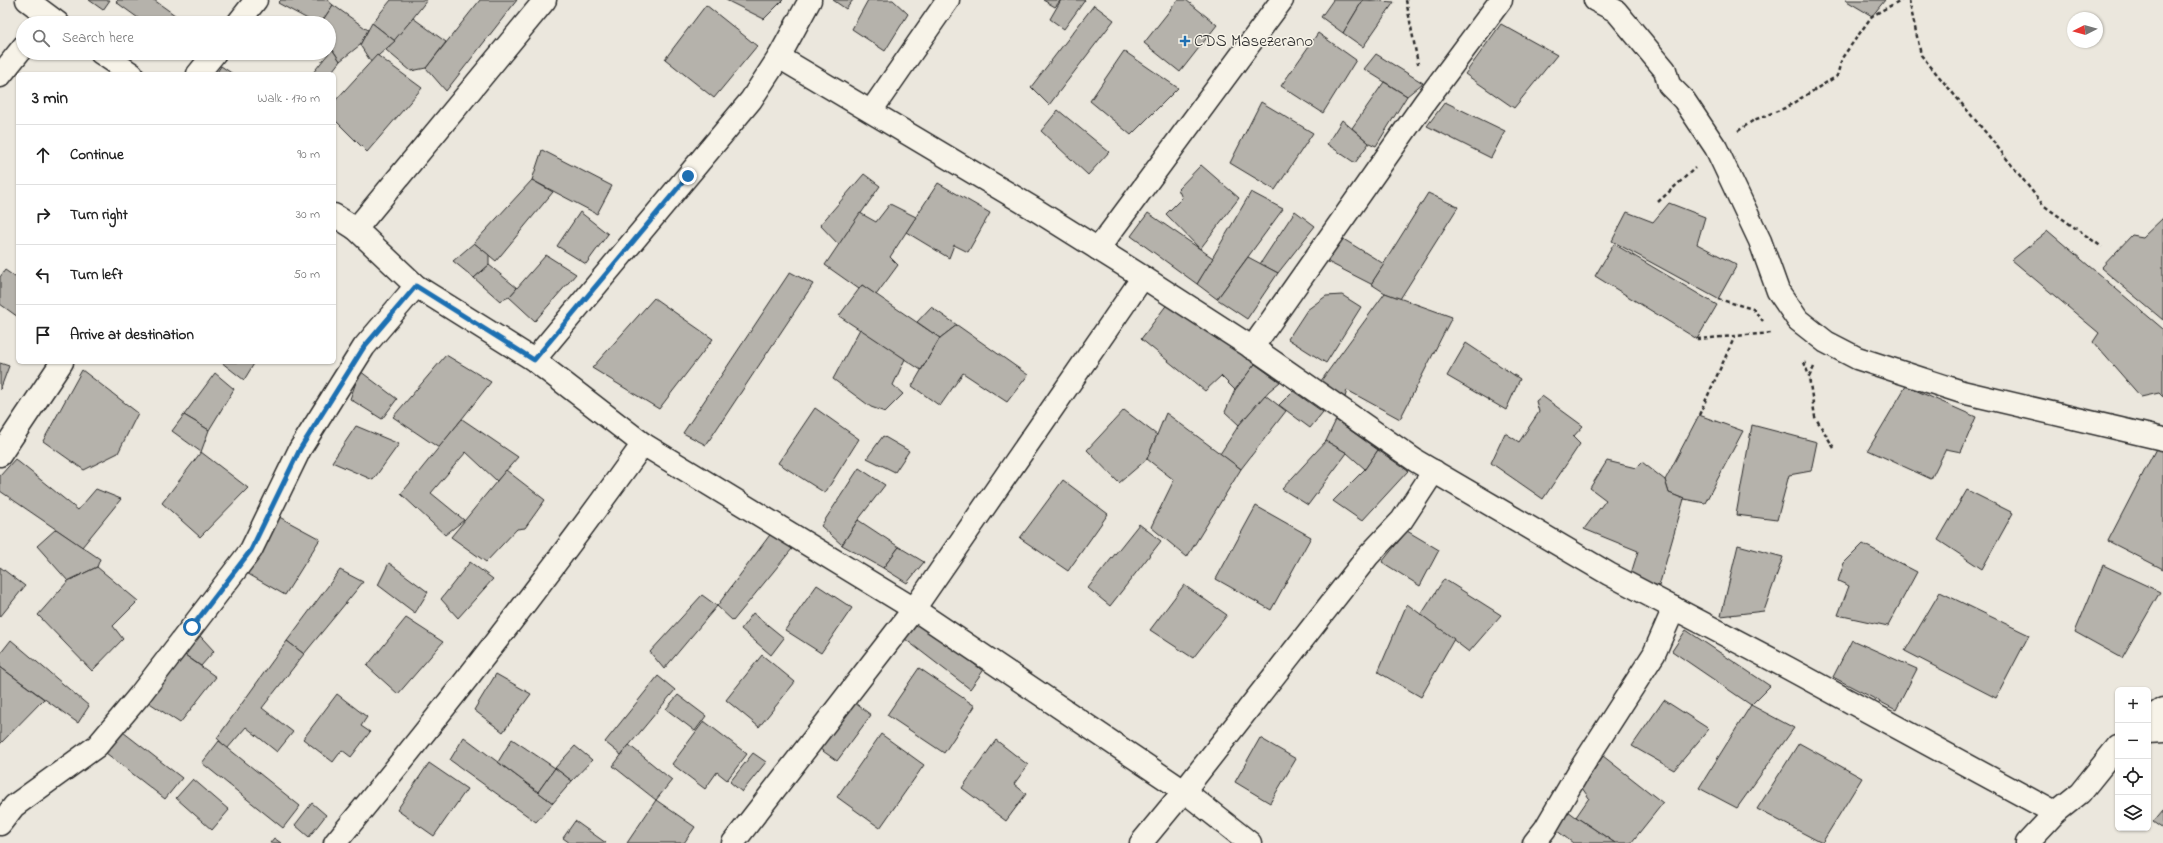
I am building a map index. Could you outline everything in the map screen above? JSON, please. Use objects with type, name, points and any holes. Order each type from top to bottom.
[{"type":"street","points":[[27,0],[45,16]]},
{"type":"street","points":[[243,16],[256,0]]},
{"type":"street","points":[[356,229],[545,0]]},
{"type":"street","points":[[534,360],[751,100],[779,57],[810,0]]},
{"type":"street","points":[[871,111],[948,0]]},
{"type":"street","points":[[1098,249],[1282,0]]},
{"type":"street","points":[[1252,348],[1425,102],[1501,0]]},
{"type":"street","points":[[1596,0],[1616,11],[1665,70],[1670,85],[1684,100],[1716,148],[1760,241],[1778,291],[1798,320],[1830,344],[1858,358],[1962,392],[2163,439]]},
{"type":"street","points":[[0,76],[16,56]]},
{"type":"street","points":[[779,57],[871,111],[1143,277],[1252,348],[1416,461],[1609,574],[2055,813]]},
{"type":"street","points":[[111,60],[129,72]]},
{"type":"street","points":[[200,72],[209,60]]},
{"type":"street","points":[[336,216],[356,229],[416,286],[534,360],[643,444],[914,609],[1184,791],[1250,843]]},
{"type":"street","points":[[733,843],[914,609],[1143,277]]},
{"type":"street","points":[[0,824],[14,806],[97,746],[139,696],[251,550],[300,449],[364,347],[416,286]]},
{"type":"street","points":[[0,455],[61,364]]},
{"type":"street","points":[[335,843],[413,749],[560,559],[643,444]]},
{"type":"street","points":[[1141,843],[1184,791],[1368,556],[1402,520],[1434,471]]},
{"type":"street","points":[[1534,843],[1545,829],[1654,654],[1674,608]]},
{"type":"street","points":[[2151,717],[2163,709]]},
{"type":"street","points":[[2151,732],[2163,731]]},
{"type":"street","points":[[2027,843],[2055,813],[2080,793],[2115,750]]},
{"type":"path","points":[[1406,0],[1425,102]]},
{"type":"path","points":[[1658,202],[1716,148],[1754,120],[1785,108],[1837,76],[1842,58],[1872,16],[1901,0]]},
{"type":"path","points":[[1909,0],[1920,55],[1992,140],[2043,205],[2102,247]]},
{"type":"path","points":[[1718,299],[1753,310],[1772,333]]},
{"type":"path","points":[[1697,339],[1811,330]]},
{"type":"path","points":[[1699,415],[1736,336]]},
{"type":"path","points":[[1830,344],[1818,358],[1809,378],[1815,417],[1834,448]]},
{"type":"building","points":[[89,0],[110,0],[103,10]]},
{"type":"building","points":[[118,0],[154,0],[176,16],[135,16],[116,2]]},
{"type":"building","points":[[281,0],[327,0],[333,5],[326,16],[302,16],[278,3]]},
{"type":"building","points":[[391,0],[427,0],[395,41],[372,23]]},
{"type":"building","points":[[480,0],[517,0],[446,91],[426,68]]},
{"type":"building","points":[[726,0],[783,0],[764,19]]},
{"type":"building","points":[[833,0],[853,0],[846,9]]},
{"type":"building","points":[[868,0],[893,0],[908,14],[885,51],[852,29]]},
{"type":"building","points":[[1043,0],[1061,0],[1055,7]]},
{"type":"building","points":[[1061,0],[1085,0],[1064,29],[1050,19]]},
{"type":"building","name":"CDS Masezerano","points":[[1178,0],[1186,0],[1217,25],[1180,72],[1144,43]]},
{"type":"building","points":[[1333,0],[1363,0],[1343,33],[1321,17]]},
{"type":"building","points":[[1363,0],[1394,2],[1363,47],[1343,33]]},
{"type":"building","points":[[1845,0],[1885,0],[1872,16]]},
{"type":"building","points":[[333,5],[368,30],[360,45],[340,61],[336,55],[336,16],[326,16]]},
{"type":"building","points":[[706,5],[757,46],[714,98],[665,59]]},
{"type":"building","points":[[1094,5],[1114,20],[1049,105],[1031,87]]},
{"type":"building","points":[[413,18],[446,42],[426,68],[411,71],[386,50]]},
{"type":"building","points":[[372,23],[395,41],[371,62],[360,45]]},
{"type":"building","points":[[1501,24],[1557,55],[1514,108],[1465,74]]},
{"type":"building","points":[[1318,33],[1356,60],[1323,113],[1281,86]]},
{"type":"building","points":[[1124,51],[1178,88],[1131,135],[1090,101]]},
{"type":"building","points":[[1376,54],[1423,83],[1407,96],[1364,69]]},
{"type":"building","points":[[336,55],[340,61],[332,72],[314,72],[323,60],[336,60]]},
{"type":"building","points":[[377,55],[422,88],[367,152],[336,121],[336,100]]},
{"type":"building","points":[[221,66],[230,72],[217,72]]},
{"type":"building","points":[[1384,82],[1407,96],[1376,146],[1369,143],[1352,128]]},
{"type":"building","points":[[1261,102],[1313,133],[1275,190],[1230,163]]},
{"type":"building","points":[[1445,102],[1505,131],[1491,158],[1427,126]]},
{"type":"building","points":[[1058,110],[1109,152],[1088,175],[1041,131]]},
{"type":"building","points":[[1342,120],[1369,143],[1355,163],[1327,144]]},
{"type":"building","points":[[542,150],[612,186],[597,214],[532,180]]},
{"type":"building","points":[[1201,165],[1239,198],[1200,249],[1166,214],[1182,198],[1178,189]]},
{"type":"building","points":[[864,174],[880,186],[839,245],[820,225]]},
{"type":"building","points":[[532,180],[553,192],[496,261],[474,243]]},
{"type":"building","points":[[938,183],[990,213],[968,252],[954,245],[949,258],[906,232]]},
{"type":"building","points":[[1251,192],[1283,209],[1217,299],[1197,284]]},
{"type":"building","points":[[1428,193],[1458,207],[1400,299],[1385,293],[1371,284]]},
{"type":"building","points":[[1669,203],[1705,217],[1697,244],[1737,265],[1718,299],[1612,241],[1627,212],[1653,222]]},
{"type":"building","points":[[890,204],[916,217],[890,257],[898,265],[876,295],[862,285],[859,289],[825,265],[860,213],[876,222]]},
{"type":"building","points":[[1295,211],[1315,226],[1278,273],[1260,264]]},
{"type":"building","points":[[580,212],[608,234],[586,264],[557,246]]},
{"type":"building","points":[[1148,213],[1213,258],[1197,284],[1131,236]]},
{"type":"building","points":[[2163,218],[2163,320],[2101,268],[2132,235],[2143,237]]},
{"type":"building","points":[[2048,231],[2163,329],[2163,397],[2159,393],[2141,397],[2093,342],[2099,333],[2012,260]]},
{"type":"building","points":[[1340,237],[1384,264],[1371,284],[1324,260]]},
{"type":"building","points":[[474,243],[489,255],[489,265],[474,278],[453,261]]},
{"type":"building","points":[[1614,244],[1717,305],[1697,339],[1595,276]]},
{"type":"building","points":[[546,255],[576,274],[535,321],[509,297]]},
{"type":"building","points":[[1248,257],[1278,273],[1247,319],[1217,299]]},
{"type":"building","points":[[489,265],[517,288],[509,297],[500,301],[474,278]]},
{"type":"building","points":[[5,270],[16,278],[16,316],[0,304],[0,277]]},
{"type":"building","points":[[790,272],[813,284],[706,445],[683,433]]},
{"type":"building","points":[[862,285],[940,338],[921,370],[839,316]]},
{"type":"building","points":[[1385,293],[1452,317],[1400,419],[1347,390],[1344,401],[1318,385]]},
{"type":"building","points":[[1342,295],[1361,307],[1326,363],[1288,339],[1307,310],[1326,296]]},
{"type":"building","points":[[654,298],[713,339],[659,409],[592,368]]},
{"type":"building","points":[[1168,303],[1255,364],[1235,390],[1221,376],[1205,391],[1141,339]]},
{"type":"building","points":[[931,307],[957,325],[940,338],[917,322]]},
{"type":"building","points":[[957,325],[1028,375],[1007,402],[963,373],[940,406],[912,386],[940,338]]},
{"type":"building","points":[[860,329],[905,359],[893,385],[903,394],[885,412],[871,407],[833,379]]},
{"type":"building","points":[[1466,343],[1520,379],[1506,410],[1447,376]]},
{"type":"building","points":[[446,355],[491,382],[439,448],[393,417]]},
{"type":"building","points":[[0,363],[9,366],[0,390]]},
{"type":"building","points":[[224,364],[254,364],[244,380]]},
{"type":"building","points":[[1255,364],[1280,382],[1269,391],[1239,425],[1225,412],[1235,390]]},
{"type":"building","points":[[82,370],[138,413],[118,453],[84,470],[43,441]]},
{"type":"building","points":[[360,371],[397,399],[382,419],[350,399]]},
{"type":"building","points":[[215,373],[234,389],[209,430],[184,415]]},
{"type":"building","points":[[1906,386],[1976,417],[1961,452],[1946,449],[1931,479],[1868,450]]},
{"type":"building","points":[[1293,391],[1323,412],[1310,428],[1279,405]]},
{"type":"building","points":[[1265,395],[1286,411],[1241,469],[1220,454],[1239,425]]},
{"type":"building","points":[[1542,396],[1583,426],[1573,437],[1580,444],[1543,499],[1491,463],[1505,433],[1519,442],[1539,412],[1536,401]]},
{"type":"building","points":[[815,408],[859,439],[825,493],[778,463]]},
{"type":"building","points":[[1124,410],[1157,435],[1147,459],[1119,483],[1087,450]]},
{"type":"building","points":[[1166,413],[1241,469],[1187,557],[1151,527],[1174,480],[1147,459]]},
{"type":"building","points":[[184,415],[209,430],[201,452],[172,431]]},
{"type":"building","points":[[1699,415],[1743,431],[1705,503],[1684,499],[1669,493],[1665,480]]},
{"type":"building","points":[[462,419],[518,457],[497,481],[466,452],[431,493],[464,520],[445,535],[401,494]]},
{"type":"building","points":[[1336,420],[1378,450],[1365,469],[1347,453],[1326,441]]},
{"type":"building","points":[[1752,425],[1817,442],[1811,471],[1789,475],[1777,520],[1736,515]]},
{"type":"building","points":[[356,426],[399,444],[373,480],[332,462]]},
{"type":"building","points":[[883,436],[909,451],[895,472],[867,458]]},
{"type":"building","points":[[2161,439],[2163,439],[2163,569],[2108,541]]},
{"type":"building","points":[[1326,441],[1347,453],[1308,505],[1282,489]]},
{"type":"building","points":[[1378,450],[1408,471],[1362,521],[1333,501],[1365,469]]},
{"type":"building","points":[[201,452],[248,488],[200,537],[162,503]]},
{"type":"building","points":[[15,459],[78,510],[96,489],[121,499],[82,547],[0,491],[0,476]]},
{"type":"building","points":[[1607,461],[1636,468],[1642,462],[1665,480],[1669,493],[1684,499],[1659,586],[1630,577],[1638,551],[1584,529],[1606,500],[1590,488]]},
{"type":"building","points":[[859,468],[885,485],[858,520],[842,545],[821,526]]},
{"type":"building","points":[[506,470],[545,500],[525,528],[517,529],[486,562],[451,537]]},
{"type":"building","points":[[1063,480],[1108,514],[1068,571],[1020,538]]},
{"type":"building","points":[[1967,490],[2013,513],[1982,569],[1938,540]]},
{"type":"building","points":[[1256,506],[1311,537],[1271,610],[1216,579]]},
{"type":"building","points":[[270,512],[320,539],[285,595],[243,571]]},
{"type":"building","points":[[858,520],[899,547],[883,568],[842,545]]},
{"type":"building","points":[[778,524],[801,538],[733,621],[717,606]]},
{"type":"building","points":[[1139,524],[1161,541],[1110,606],[1088,588]]},
{"type":"building","points":[[56,529],[100,559],[97,567],[68,581],[37,546]]},
{"type":"building","points":[[1407,531],[1439,550],[1420,586],[1382,562]]},
{"type":"building","points":[[1863,544],[1917,572],[1888,626],[1838,615],[1849,586],[1838,581],[1844,563]]},
{"type":"building","points":[[1738,545],[1783,557],[1764,611],[1721,616]]},
{"type":"building","points":[[899,547],[924,562],[907,583],[883,568]]},
{"type":"building","points":[[470,562],[493,579],[458,618],[441,599]]},
{"type":"building","points":[[389,563],[428,592],[415,613],[378,585]]},
{"type":"building","points":[[2103,565],[2160,592],[2122,658],[2075,632]]},
{"type":"building","points":[[0,567],[25,586],[0,617]]},
{"type":"building","points":[[97,567],[138,601],[113,626],[123,639],[92,671],[38,615],[68,581]]},
{"type":"building","points":[[340,570],[363,582],[304,654],[287,641]]},
{"type":"building","points":[[1444,579],[1501,615],[1469,652],[1421,615]]},
{"type":"building","points":[[817,585],[852,608],[821,653],[785,630]]},
{"type":"building","points":[[1184,585],[1227,615],[1193,658],[1150,630]]},
{"type":"building","points":[[1940,592],[2029,635],[1996,698],[1905,651]]},
{"type":"building","points":[[702,595],[717,606],[664,669],[650,652]]},
{"type":"building","points":[[1407,604],[1454,639],[1421,697],[1378,672]]},
{"type":"building","points":[[753,613],[784,638],[771,655],[741,629]]},
{"type":"building","points":[[406,618],[443,642],[398,694],[367,666]]},
{"type":"building","points":[[919,621],[983,671],[970,689],[905,639]]},
{"type":"building","points":[[192,627],[214,651],[201,666],[175,648]]},
{"type":"building","points":[[1686,630],[1770,686],[1751,705],[1672,651]]},
{"type":"building","points":[[11,640],[89,706],[78,723],[0,667],[0,654]]},
{"type":"building","points":[[1852,640],[1917,669],[1896,710],[1833,677]]},
{"type":"building","points":[[287,641],[304,654],[262,708],[293,732],[277,752],[246,727],[227,749],[217,738]]},
{"type":"building","points":[[175,648],[216,677],[180,723],[139,696]]},
{"type":"building","points":[[762,655],[795,682],[759,727],[726,700]]},
{"type":"building","points":[[0,667],[44,699],[0,744]]},
{"type":"building","points":[[919,668],[975,706],[944,753],[887,715]]},
{"type":"building","points":[[496,674],[531,694],[503,732],[474,710]]},
{"type":"building","points":[[658,676],[675,690],[621,755],[605,742]]},
{"type":"building","points":[[337,694],[367,717],[361,726],[370,732],[351,757],[342,750],[333,762],[303,739]]},
{"type":"building","points":[[678,695],[706,716],[695,731],[666,709]]},
{"type":"building","points":[[1664,700],[1709,729],[1674,770],[1632,746]]},
{"type":"building","points":[[855,703],[871,715],[837,761],[820,749]]},
{"type":"building","points":[[1751,705],[1794,728],[1737,808],[1699,788]]},
{"type":"building","points":[[704,721],[747,754],[727,780],[717,772],[705,789],[672,764]]},
{"type":"building","points":[[114,725],[182,778],[165,799],[97,746]]},
{"type":"building","points":[[881,734],[924,765],[880,828],[837,797]]},
{"type":"building","points":[[464,737],[553,803],[536,822],[450,760]]},
{"type":"building","points":[[1260,738],[1296,759],[1270,803],[1235,782]]},
{"type":"building","points":[[512,739],[555,768],[538,792],[498,762]]},
{"type":"building","points":[[996,740],[1028,765],[1014,784],[1026,794],[1006,821],[962,788]]},
{"type":"building","points":[[219,741],[300,806],[283,828],[202,763]]},
{"type":"building","points":[[1799,743],[1862,778],[1822,843],[1757,809]]},
{"type":"building","points":[[629,745],[672,780],[656,800],[613,766]]},
{"type":"building","points":[[575,746],[592,760],[572,781],[555,768]]},
{"type":"building","points":[[753,753],[766,762],[742,792],[730,782]]},
{"type":"building","points":[[1603,756],[1663,803],[1631,843],[1615,843],[1576,817],[1589,798],[1582,788]]},
{"type":"building","points":[[429,763],[467,789],[434,836],[397,810]]},
{"type":"building","points":[[555,768],[572,781],[553,803],[538,792]]},
{"type":"building","points":[[193,779],[229,810],[212,830],[176,798]]},
{"type":"building","points":[[656,800],[695,827],[684,843],[627,843]]},
{"type":"building","points":[[312,803],[326,815],[309,837],[295,825]]},
{"type":"building","points":[[1564,808],[1615,843],[1573,843],[1552,827]]},
{"type":"building","points":[[2163,810],[2163,829],[2153,822]]},
{"type":"building","points":[[575,821],[606,843],[570,843],[563,838]]},
{"type":"building","points":[[274,838],[281,843],[270,843]]},
{"type":"place","name":"CDS Masezerano","points":[[1185,41]]},
{"type":"route","points":[[192,627],[251,550],[300,449],[364,347],[416,286],[534,360],[688,176]]}]
